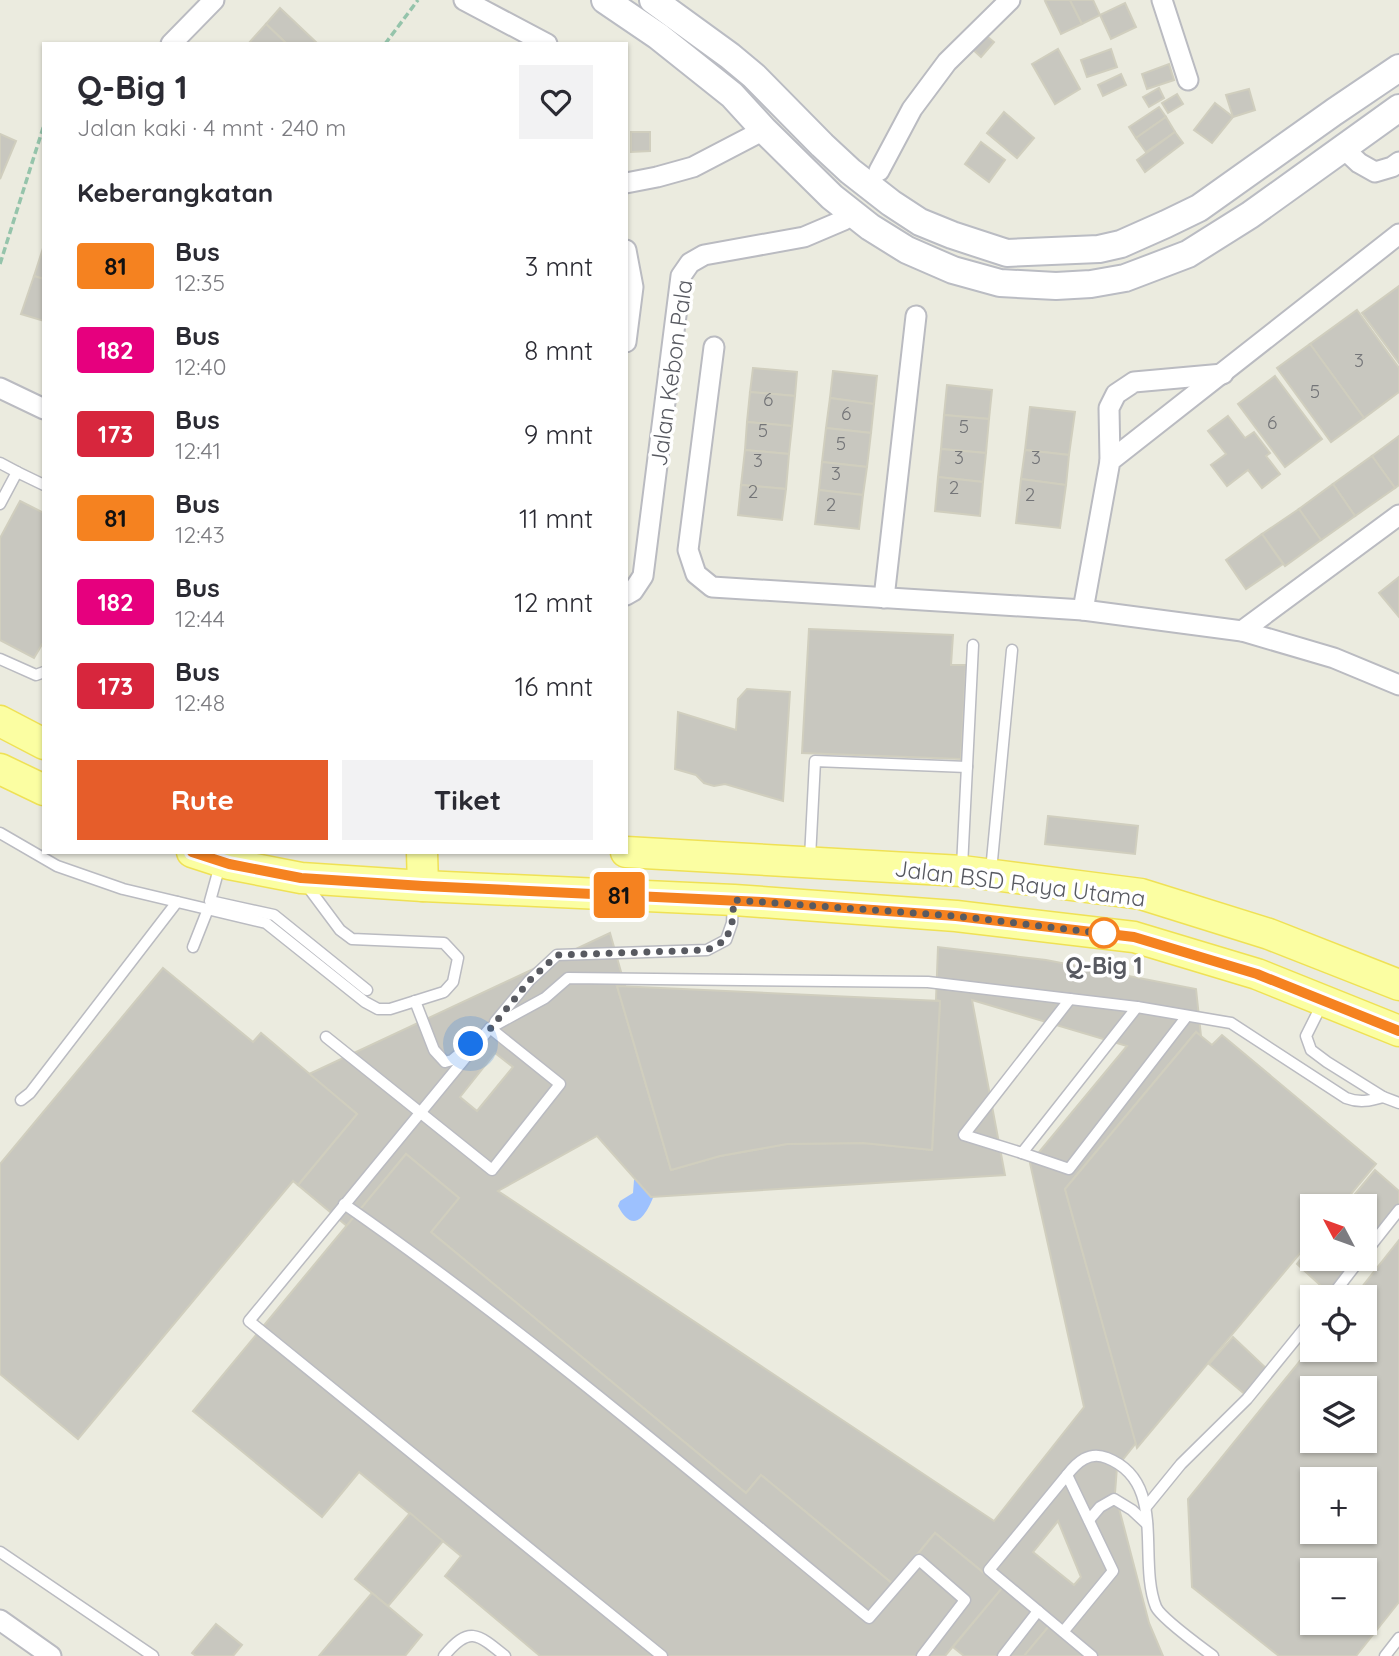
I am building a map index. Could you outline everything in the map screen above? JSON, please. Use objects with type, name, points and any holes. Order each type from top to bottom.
[{"type":"main road","points":[[0,722],[42,743]]},
{"type":"main road","points":[[0,769],[42,789]]},
{"type":"main road","name":"Jalan BSD Raya Utama","points":[[628,852],[962,871],[1141,894],[1269,934],[1399,985]]},
{"type":"main road","name":"Jalan BSD Raya Utama","points":[[198,854],[301,878],[734,900],[956,916],[1134,937],[1257,974],[1399,1031]]},
{"type":"main road","points":[[422,854],[423,886]]},
{"type":"street","points":[[173,42],[214,0]]},
{"type":"street","points":[[464,0],[541,42]]},
{"type":"street","points":[[605,0],[658,36],[732,95],[832,197],[870,227],[919,255],[953,270],[1000,283],[1056,286],[1091,284],[1125,278],[1188,254],[1250,215],[1399,108]]},
{"type":"street","points":[[880,171],[912,109],[947,62],[1010,0]]},
{"type":"street","points":[[1163,0],[1188,80]]},
{"type":"street","points":[[668,4],[754,76],[850,172],[891,203],[920,222],[1007,253],[1099,249],[1121,244],[1166,224],[1199,208],[1399,68]]},
{"type":"street","points":[[628,183],[693,167],[764,130]]},
{"type":"street","points":[[1343,148],[1359,163],[1375,172],[1399,162]]},
{"type":"street","name":"Jalan Kebon Pala","points":[[628,594],[643,576],[681,276],[690,263],[704,255],[804,237],[844,220]]},
{"type":"street","points":[[1110,461],[1399,234]]},
{"type":"street","points":[[1000,283],[1007,253]]},
{"type":"street","points":[[628,261],[633,287],[628,326]]},
{"type":"street","points":[[884,598],[916,316]]},
{"type":"street","points":[[714,347],[688,550],[696,574],[712,587],[1083,610],[1242,631],[1335,658],[1399,685]]},
{"type":"street","points":[[1083,610],[1110,461],[1109,408],[1116,394],[1134,382],[1223,374]]},
{"type":"street","points":[[0,388],[42,408]]},
{"type":"street","points":[[1242,631],[1399,515]]},
{"type":"street","points":[[0,1620],[51,1656]]},
{"type":"lane","points":[[0,463],[42,484]]},
{"type":"lane","points":[[0,504],[17,472]]},
{"type":"lane","points":[[962,871],[972,645]]},
{"type":"lane","points":[[991,875],[1012,650]]},
{"type":"lane","points":[[0,659],[36,675],[42,673]]},
{"type":"lane","points":[[810,862],[815,761],[967,767]]},
{"type":"lane","points":[[0,833],[57,866],[123,889],[266,923],[365,1002],[378,1009],[390,1009],[444,992],[453,982],[458,958],[444,943],[352,939],[340,930],[301,878]]},
{"type":"lane","points":[[221,861],[210,901],[274,915],[367,990]]},
{"type":"lane","points":[[662,1656],[249,1321],[529,981],[557,955],[707,950],[726,940],[732,923],[734,900]]},
{"type":"lane","points":[[21,1100],[30,1093],[177,902]]},
{"type":"lane","points":[[193,947],[208,909]]},
{"type":"lane","points":[[415,1001],[434,1050],[445,1062],[452,1060],[491,1028],[545,998],[568,978],[928,982],[1137,1007],[1231,1023],[1355,1102],[1368,1102],[1383,1097]]},
{"type":"lane","points":[[1070,999],[964,1135],[1069,1169],[1187,1016]]},
{"type":"lane","points":[[1323,1001],[1306,1036],[1311,1050],[1383,1097],[1399,1103]]},
{"type":"lane","points":[[1022,1153],[1137,1007]]},
{"type":"lane","points":[[326,1037],[492,1170],[560,1084],[491,1028]]},
{"type":"lane","points":[[344,1204],[411,1251],[546,1354],[869,1618],[919,1560],[965,1600],[922,1656]]},
{"type":"lane","points":[[1377,1238],[1399,1210]]},
{"type":"lane","points":[[1340,1285],[1351,1271]]},
{"type":"lane","points":[[1146,1507],[1181,1464],[1247,1399],[1300,1334]]},
{"type":"lane","points":[[1092,1656],[989,1570],[1075,1463],[1100,1455],[1129,1470],[1146,1507],[1153,1595],[1157,1610],[1213,1656]]},
{"type":"lane","points":[[1063,1632],[1113,1571],[1067,1475]]},
{"type":"lane","points":[[1088,1520],[1100,1507],[1114,1499],[1132,1510],[1147,1524]]},
{"type":"lane","points":[[0,1552],[153,1656]]},
{"type":"lane","points":[[1003,1656],[1038,1611]]},
{"type":"lane","points":[[444,1656],[457,1641],[470,1634],[482,1637],[505,1656]]},
{"type":"lane","points":[[1385,1656],[1399,1638]]},
{"type":"path","points":[[386,42],[418,0]]},
{"type":"path","points":[[0,264],[42,131]]},
{"type":"water","points":[[641,1176],[656,1190],[645,1213],[635,1221],[624,1215],[618,1206],[620,1201],[633,1193],[634,1180]]},
{"type":"building","points":[[1070,0],[1082,24],[1061,34],[1045,1]]},
{"type":"building","points":[[1070,0],[1093,0],[1100,15],[1082,24]]},
{"type":"building","points":[[1125,3],[1136,27],[1111,39],[1100,15]]},
{"type":"building","points":[[280,8],[316,42],[285,42],[266,24]]},
{"type":"building","points":[[266,24],[285,42],[250,42]]},
{"type":"building","points":[[983,33],[994,42],[981,57],[971,48]]},
{"type":"building","points":[[1058,49],[1080,89],[1055,104],[1032,64]]},
{"type":"building","points":[[1111,49],[1117,67],[1087,77],[1081,60]]},
{"type":"building","points":[[1169,64],[1174,80],[1147,89],[1142,74]]},
{"type":"building","points":[[1121,74],[1126,85],[1103,96],[1098,85]]},
{"type":"building","points":[[1159,88],[1164,98],[1149,107],[1143,97]]},
{"type":"building","points":[[1249,89],[1255,110],[1233,117],[1226,95]]},
{"type":"building","points":[[1177,94],[1183,104],[1168,113],[1162,103]]},
{"type":"building","points":[[1215,103],[1233,117],[1212,143],[1194,130]]},
{"type":"building","points":[[1159,107],[1166,117],[1136,138],[1129,127]]},
{"type":"building","points":[[1004,112],[1034,138],[1017,158],[987,133]]},
{"type":"building","points":[[1166,117],[1175,132],[1146,152],[1136,138]]},
{"type":"building","points":[[631,132],[650,132],[650,151],[631,152]]},
{"type":"building","points":[[1175,132],[1183,143],[1145,172],[1137,160]]},
{"type":"building","points":[[0,134],[16,141],[0,179]]},
{"type":"building","points":[[981,142],[1005,160],[989,182],[965,164]]},
{"type":"building","points":[[42,251],[42,278],[34,276]]},
{"type":"building","points":[[34,276],[42,278],[42,320],[21,314]]},
{"type":"building","points":[[1399,286],[1399,363],[1362,313]]},
{"type":"building","points":[[1357,310],[1399,368],[1399,392],[1364,418],[1310,344]]},
{"type":"building","points":[[1310,344],[1364,418],[1331,442],[1277,368]]},
{"type":"building","points":[[753,368],[797,372],[795,396],[750,392]]},
{"type":"building","points":[[833,371],[877,376],[874,404],[830,398]]},
{"type":"building","points":[[1275,376],[1322,439],[1285,467],[1238,404]]},
{"type":"building","points":[[947,385],[992,390],[989,419],[944,415]]},
{"type":"building","points":[[750,392],[795,396],[792,426],[747,422]]},
{"type":"building","points":[[830,398],[874,404],[871,433],[826,428]]},
{"type":"building","points":[[1030,407],[1075,412],[1069,455],[1025,450]]},
{"type":"building","points":[[944,415],[989,419],[986,453],[941,449]]},
{"type":"building","points":[[1228,416],[1245,438],[1254,432],[1270,453],[1266,456],[1280,474],[1262,488],[1248,470],[1227,486],[1211,465],[1226,454],[1208,431]]},
{"type":"building","points":[[747,422],[792,426],[789,454],[745,450]]},
{"type":"building","points":[[826,428],[871,433],[867,467],[822,462]]},
{"type":"building","points":[[1399,436],[1399,485],[1395,488],[1372,456]]},
{"type":"building","points":[[941,449],[986,453],[983,482],[938,477]]},
{"type":"building","points":[[745,450],[789,454],[786,489],[741,485]]},
{"type":"building","points":[[1025,450],[1069,455],[1066,485],[1021,479]]},
{"type":"building","points":[[1372,456],[1395,488],[1355,516],[1333,484]]},
{"type":"building","points":[[822,462],[867,467],[863,495],[819,490]]},
{"type":"building","points":[[938,477],[983,482],[980,516],[935,511]]},
{"type":"building","points":[[1021,479],[1066,485],[1060,528],[1016,523]]},
{"type":"building","points":[[1333,484],[1355,516],[1321,540],[1299,509]]},
{"type":"building","points":[[741,485],[786,489],[782,520],[738,515]]},
{"type":"building","points":[[819,490],[863,495],[859,529],[815,524]]},
{"type":"building","points":[[20,501],[42,512],[42,644],[34,658],[0,640],[0,538]]},
{"type":"building","points":[[1299,509],[1321,540],[1285,566],[1262,534]]},
{"type":"building","points":[[1262,534],[1283,564],[1246,589],[1226,560]]},
{"type":"building","points":[[1399,577],[1399,617],[1379,593]]},
{"type":"building","points":[[809,629],[953,635],[951,665],[966,665],[961,759],[802,753]]},
{"type":"building","points":[[747,689],[790,692],[783,801],[725,784],[714,786],[704,783],[696,775],[675,769],[678,712],[736,730],[738,699]]},
{"type":"building","points":[[1048,816],[1138,826],[1135,854],[1045,844]]},
{"type":"building","points":[[610,933],[625,986],[617,986],[671,1170],[720,1156],[787,1144],[863,1143],[932,1150],[940,1001],[936,1000],[938,947],[1046,960],[1196,989],[1201,1036],[1196,1032],[1065,1189],[1136,1443],[1117,1467],[1115,1493],[1149,1623],[1163,1656],[1086,1656],[1049,1626],[1024,1656],[964,1656],[953,1647],[1002,1588],[935,1533],[893,1584],[761,1475],[746,1493],[431,1232],[459,1198],[406,1154],[347,1226],[298,1185],[357,1114],[309,1074]],"holes":[[[972,1000],[1127,1046],[1030,1163],[1084,1407],[994,1521],[498,1191],[597,1136],[651,1197],[1005,1175]],[[495,1053],[513,1067],[477,1111],[460,1097]],[[1058,1521],[1081,1577],[1074,1585],[1033,1552]]]},
{"type":"building","points":[[163,968],[253,1042],[261,1033],[357,1114],[298,1185],[293,1181],[78,1439],[0,1374],[0,1164]]},
{"type":"building","points":[[617,986],[940,1001],[932,1150],[863,1143],[787,1144],[720,1156],[671,1170]]},
{"type":"building","points":[[1196,1032],[1212,1045],[1222,1035],[1376,1164],[1351,1194],[1300,1194],[1300,1253],[1137,1448],[1065,1189]]},
{"type":"building","points":[[406,1154],[459,1198],[431,1232],[746,1493],[761,1475],[893,1584],[935,1533],[1002,1588],[945,1656],[540,1656],[445,1576],[461,1556],[359,1472],[322,1517],[193,1411]]},
{"type":"building","points":[[1375,1170],[1399,1191],[1399,1208],[1377,1235],[1377,1194],[1355,1194]]},
{"type":"building","points":[[1399,1240],[1399,1602],[1377,1630],[1377,1558],[1300,1558],[1300,1635],[1373,1635],[1356,1656],[1279,1656],[1192,1587],[1188,1499],[1300,1361],[1377,1362],[1377,1285],[1363,1285]]},
{"type":"building","points":[[1305,1271],[1347,1271],[1336,1285],[1320,1285]]},
{"type":"building","points":[[1233,1337],[1268,1370],[1247,1396],[1209,1364]]},
{"type":"building","points":[[410,1513],[443,1541],[388,1606],[355,1579]]},
{"type":"building","points":[[372,1593],[422,1635],[405,1656],[319,1656]]},
{"type":"building","points":[[216,1624],[242,1645],[233,1656],[196,1656],[192,1653]]},
{"type":"building","points":[[1049,1626],[1086,1656],[1024,1656]]},
{"type":"bus line","name":"81","points":[[198,854],[229,864],[301,878],[734,900],[956,916],[1134,937],[1257,974],[1399,1031]]},
{"type":"place","name":"Q-Big 1","points":[[1104,933]]},
{"type":"route","points":[[471,1044],[491,1028],[529,981],[557,955],[707,950],[726,940],[732,923],[734,900],[956,916],[1108,934],[1104,933]]}]
